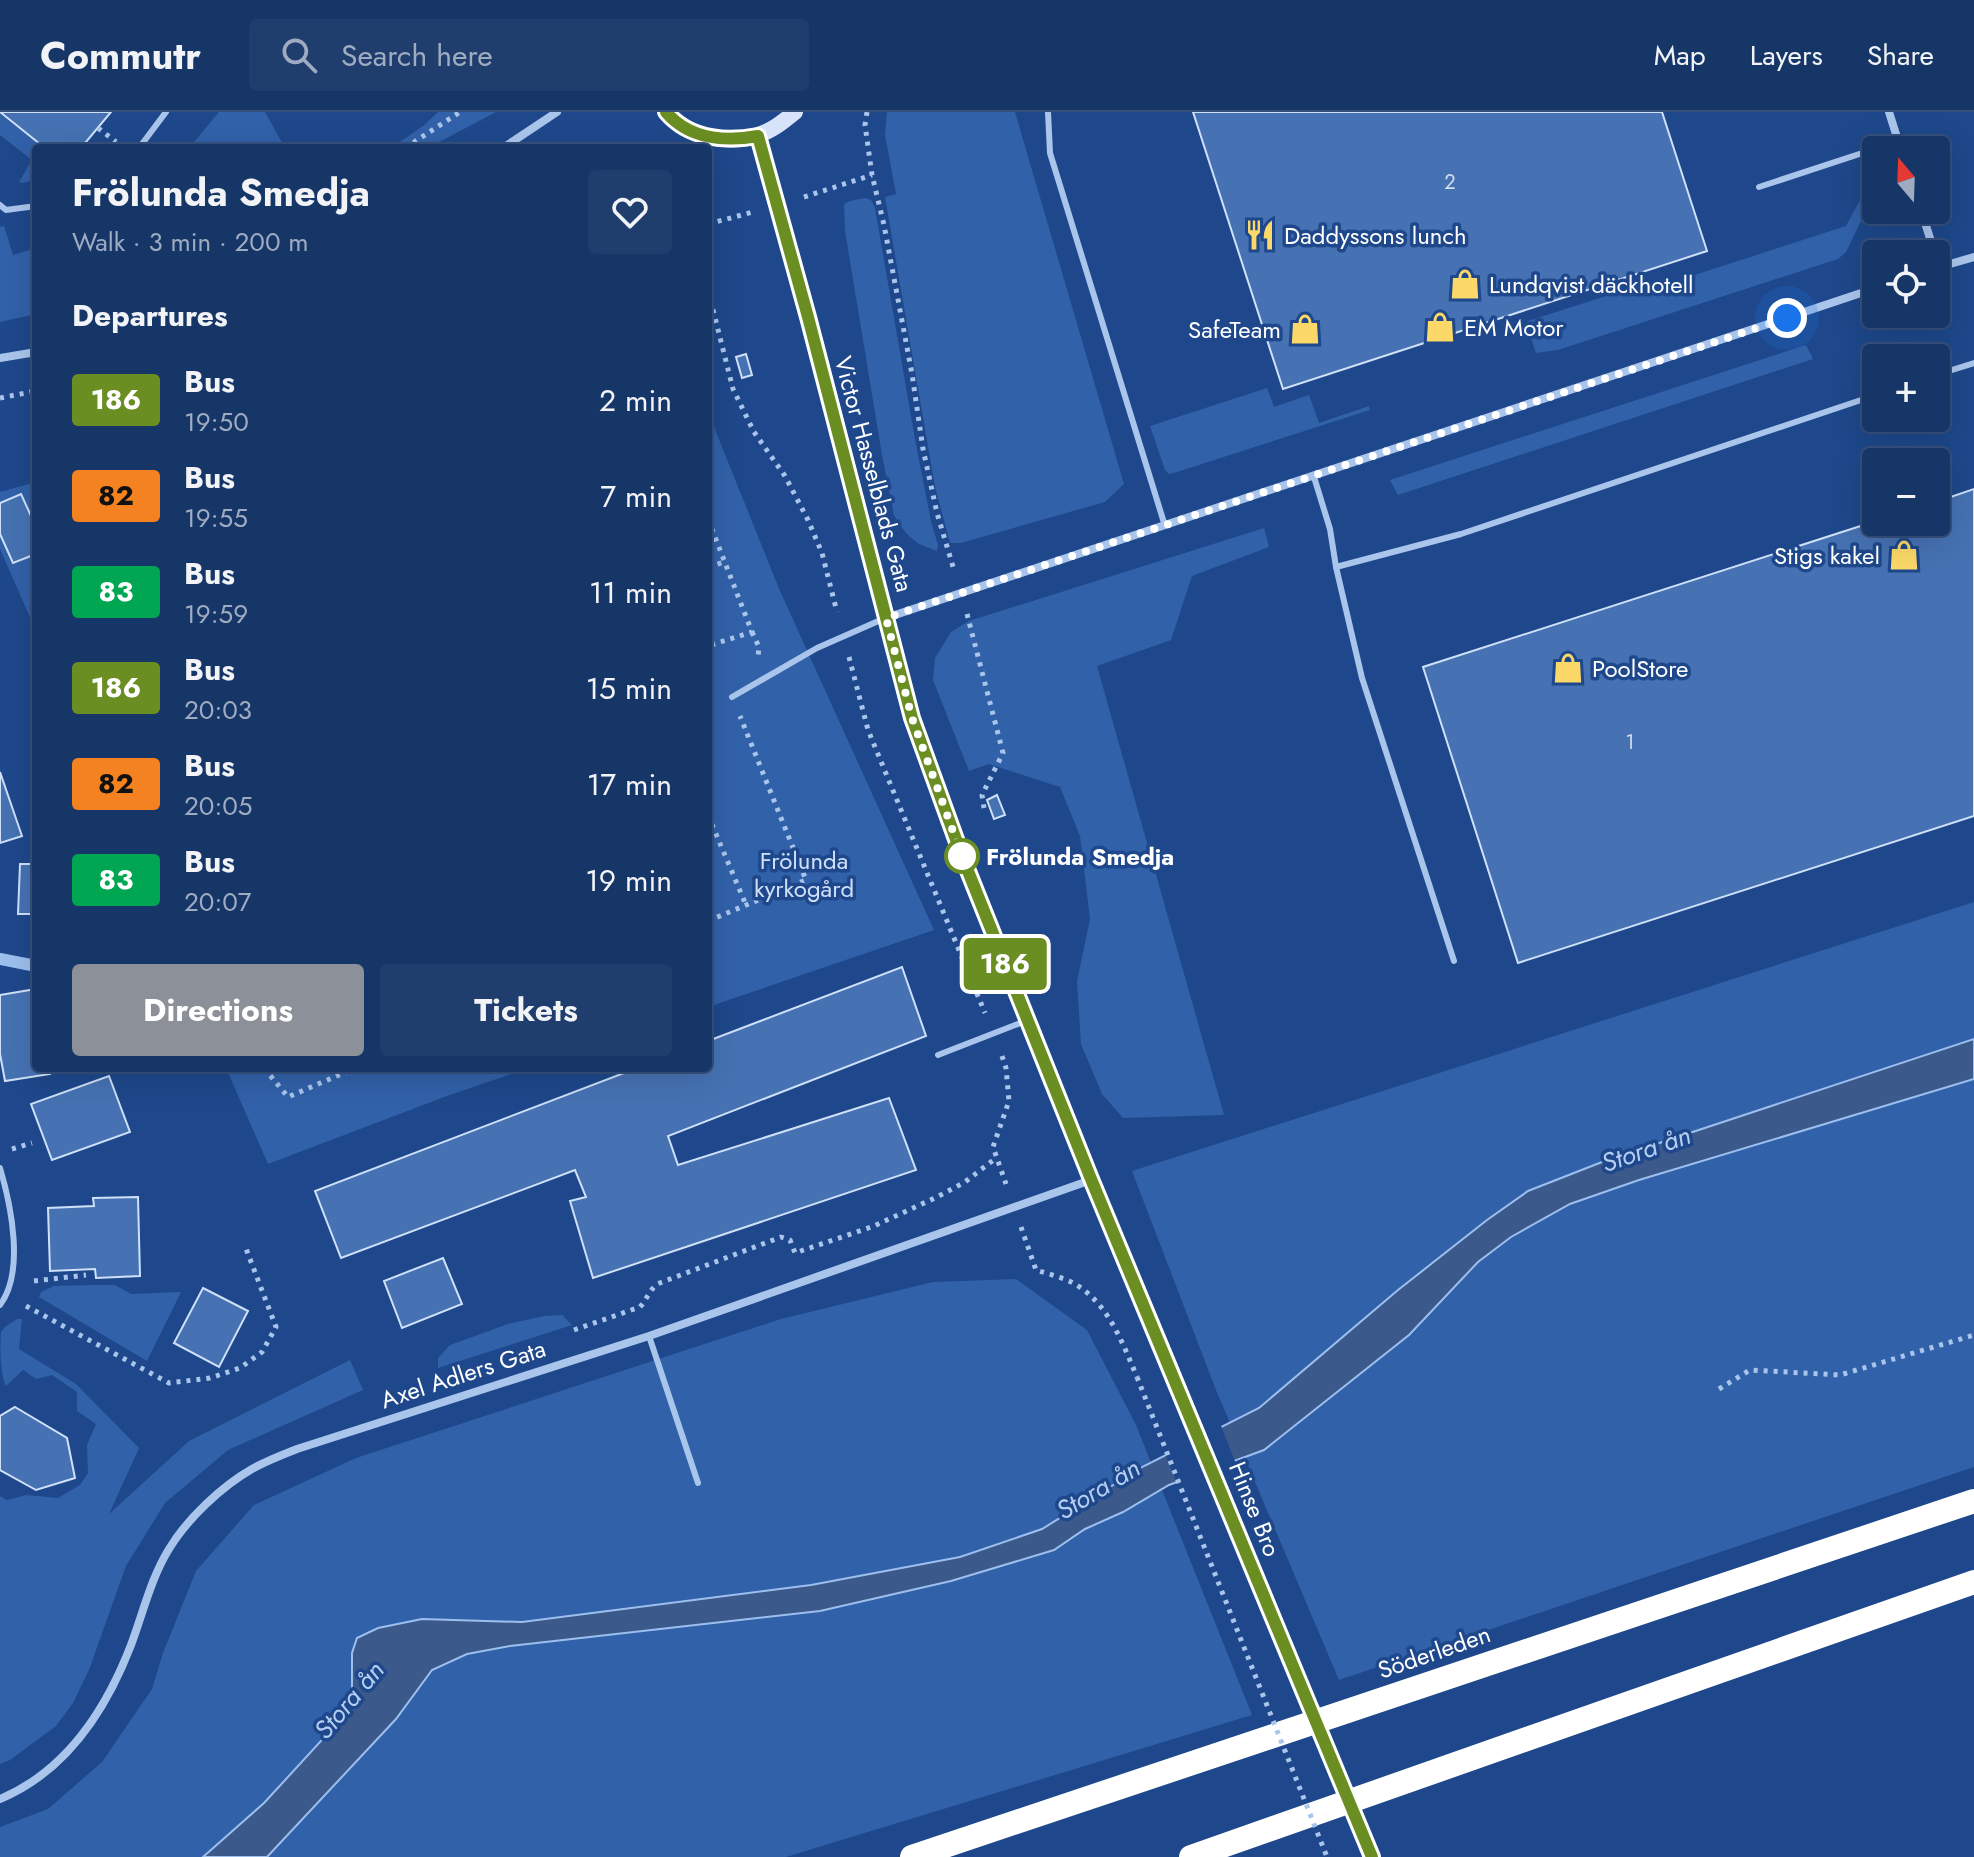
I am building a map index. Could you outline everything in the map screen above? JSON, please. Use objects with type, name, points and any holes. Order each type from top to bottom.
[{"type":"highway","name":"Söderleden","points":[[912,1857],[1974,1501]]},
{"type":"highway","points":[[1191,1857],[1974,1582]]},
{"type":"street","points":[[509,144],[557,112]]},
{"type":"street","points":[[666,112],[685,128],[721,139],[758,136],[778,126],[795,112]]},
{"type":"street","points":[[1889,112],[1897,136]]},
{"type":"street","name":"Victor Hasselblads Gata","points":[[758,136],[912,718],[962,856],[1091,1179]]},
{"type":"street","points":[[1950,260],[1974,257]]},
{"type":"street","points":[[886,618],[1862,293]]},
{"type":"street","points":[[0,358],[32,353]]},
{"type":"street","name":"Axel Adlers Gata","points":[[0,1799],[41,1776],[69,1752],[92,1723],[119,1673],[169,1548],[195,1516],[223,1489],[252,1468],[297,1449],[649,1336],[1091,1179]]},
{"type":"street","name":"Hinse Bro","points":[[1091,1179],[1372,1857]]},
{"type":"lane","points":[[142,144],[166,112]]},
{"type":"lane","points":[[1048,112],[1050,153],[1165,526]]},
{"type":"lane","points":[[1759,187],[1862,157]]},
{"type":"lane","points":[[0,205],[6,210],[32,207]]},
{"type":"lane","points":[[1950,371],[1974,363]]},
{"type":"lane","points":[[1336,567],[1461,534],[1862,400]]},
{"type":"lane","points":[[1314,477],[1330,529],[1362,678],[1454,961]]},
{"type":"lane","points":[[732,697],[817,648],[886,618]]},
{"type":"lane","points":[[938,1055],[1028,1020]]},
{"type":"lane","points":[[0,1168],[10,1201],[13,1261],[7,1296],[0,1305]]},
{"type":"lane","points":[[649,1336],[698,1483]]},
{"type":"path","points":[[411,144],[460,112]]},
{"type":"path","points":[[867,112],[865,125],[872,175],[912,374],[923,449],[937,513],[962,593],[1003,753],[982,795],[984,808]]},
{"type":"path","points":[[98,128],[118,144]]},
{"type":"path","points":[[712,306],[733,389],[754,432],[785,476],[822,553],[868,730],[1006,1068],[1009,1101],[993,1147],[1036,1270],[1071,1281],[1092,1295],[1114,1326],[1327,1857]]},
{"type":"path","points":[[0,398],[32,392]]},
{"type":"path","points":[[712,530],[752,632],[712,643]]},
{"type":"path","points":[[712,566],[724,562]]},
{"type":"path","points":[[712,919],[806,880],[732,697]]},
{"type":"path","points":[[712,824],[746,905]]},
{"type":"path","points":[[267,1072],[288,1097],[346,1072]]},
{"type":"path","points":[[7,1296],[169,1383],[210,1378],[240,1368],[262,1352],[276,1327],[245,1246]]},
{"type":"path","points":[[9,1284],[86,1275]]},
{"type":"path","points":[[1719,1389],[1750,1370],[1840,1375],[1974,1335]]},
{"type":"green space","points":[[219,112],[265,112],[283,144],[192,144]]},
{"type":"green space","points":[[438,112],[496,112],[436,144],[397,144]]},
{"type":"green space","points":[[887,112],[1015,112],[1124,484],[1105,502],[961,543],[950,543],[935,487],[885,197],[896,194],[885,135]]},
{"type":"green space","points":[[0,114],[40,144],[32,144],[32,160],[0,135]]},
{"type":"green space","points":[[32,160],[32,180],[19,182]]},
{"type":"green space","points":[[1862,197],[1862,219],[1846,252],[1838,259],[1558,350],[1536,353],[1528,321],[1653,281],[1673,282],[1846,226]]},
{"type":"green space","points":[[865,198],[871,200],[875,208],[937,551],[909,536],[894,515],[845,231],[844,204]]},
{"type":"green space","points":[[4,226],[13,255],[32,249],[32,315],[0,322],[0,227]]},
{"type":"green space","points":[[1806,345],[1813,359],[1398,495],[1390,480]]},
{"type":"green space","points":[[1267,388],[1274,407],[1309,395],[1319,423],[1369,406],[1370,410],[1177,472],[1169,474],[1165,470],[1150,426]]},
{"type":"green space","name":"Frölunda kyrkogård","points":[[712,422],[780,591],[934,930],[712,1006]]},
{"type":"green space","points":[[32,483],[32,622],[0,549],[0,492]]},
{"type":"green space","points":[[1264,528],[1269,547],[1192,576],[1171,640],[1097,666],[1224,1115],[1123,1118],[1102,1094],[1081,1044],[1077,981],[1090,919],[1080,836],[1060,787],[989,764],[969,771],[933,680],[935,658],[951,632],[969,621]]},
{"type":"green space","points":[[1974,902],[1974,1467],[1339,1680],[1216,1390],[1132,1171]]},
{"type":"green space","points":[[228,1072],[517,1072],[447,1096],[268,1164]]},
{"type":"green space","points":[[1016,1279],[1087,1330],[1136,1425],[1252,1715],[786,1857],[0,1857],[0,1827],[48,1809],[102,1762],[152,1689],[196,1571],[254,1505],[356,1458],[781,1319],[933,1282]]},
{"type":"green space","points":[[115,1285],[131,1294],[181,1292],[147,1361],[39,1297],[41,1292],[54,1286]]},
{"type":"green space","points":[[562,1315],[572,1325],[438,1368],[438,1358],[450,1345],[508,1324]]},
{"type":"green space","points":[[17,1319],[22,1319],[19,1349],[76,1384],[139,1448],[109,1514],[189,1441],[350,1360],[363,1390],[228,1450],[165,1503],[126,1566],[89,1670],[73,1703],[56,1726],[0,1764],[0,1496],[7,1500],[26,1495],[58,1498],[80,1485],[88,1473],[87,1445],[96,1424],[77,1411],[77,1392],[52,1375],[36,1379],[23,1370],[6,1386],[1,1332]]},
{"type":"water","name":"Stora ån","points":[[1974,1039],[1974,1079],[1639,1180],[1570,1204],[1511,1237],[1478,1262],[1409,1335],[1264,1450],[1169,1485],[1123,1512],[1085,1529],[1054,1550],[951,1581],[820,1611],[510,1646],[467,1654],[432,1670],[396,1719],[267,1857],[203,1857],[264,1803],[321,1741],[352,1695],[352,1653],[357,1638],[378,1628],[422,1619],[522,1622],[811,1585],[960,1557],[1042,1529],[1144,1466],[1259,1408],[1398,1290],[1528,1191],[1602,1162]]},
{"type":"pier","points":[[1220,1423],[1236,1464],[1178,1486],[1164,1451]]},
{"type":"building","points":[[0,112],[111,112],[84,144],[40,144]]},
{"type":"building","points":[[1193,112],[1662,112],[1707,251],[1283,389]]},
{"type":"building","points":[[746,354],[752,375],[742,378],[736,357]]},
{"type":"building","points":[[1974,489],[1974,816],[1518,963],[1423,667],[1862,526],[1862,536],[1950,536],[1950,497]]},
{"type":"building","points":[[21,494],[32,518],[32,556],[13,563],[0,534],[0,503]]},
{"type":"building","points":[[0,772],[22,836],[0,843]]},
{"type":"building","points":[[997,795],[1005,815],[994,819],[987,800]]},
{"type":"building","points":[[20,864],[32,864],[32,914],[18,914]]},
{"type":"building","points":[[902,967],[926,1036],[668,1136],[678,1165],[889,1098],[916,1170],[593,1278],[570,1201],[586,1197],[575,1170],[341,1258],[315,1191],[627,1072],[712,1072],[712,1039]]},
{"type":"building","points":[[32,990],[32,1072],[50,1074],[5,1081],[0,1054],[0,995]]},
{"type":"building","points":[[109,1076],[130,1132],[52,1160],[31,1104]]},
{"type":"building","points":[[138,1197],[140,1276],[96,1278],[95,1269],[50,1271],[48,1208],[94,1206],[93,1198]]},
{"type":"building","points":[[443,1258],[462,1304],[402,1328],[384,1281]]},
{"type":"building","points":[[203,1288],[248,1311],[219,1367],[174,1343]]},
{"type":"building","points":[[15,1407],[67,1438],[75,1478],[36,1490],[0,1470],[0,1416]]},
{"type":"waterway","points":[[0,959],[32,965]]},
{"type":"bus line","name":"186","points":[[666,112],[685,128],[703,135],[721,139],[758,136],[912,718],[962,856],[1091,1179],[1372,1857]]},
{"type":"place","name":"Daddyssons lunch","points":[[1260,235]]},
{"type":"place","name":"Lundqvist däckhotell","points":[[1465,284]]},
{"type":"place","name":"EM Motor","points":[[1440,327]]},
{"type":"place","name":"SafeTeam","points":[[1305,329]]},
{"type":"place","name":"Stigs kakel","points":[[1904,555]]},
{"type":"place","name":"PoolStore","points":[[1568,668]]},
{"type":"place","name":"Frölunda Smedja","points":[[962,856]]},
{"type":"route","points":[[962,856],[912,718],[886,618],[1787,318]]}]
